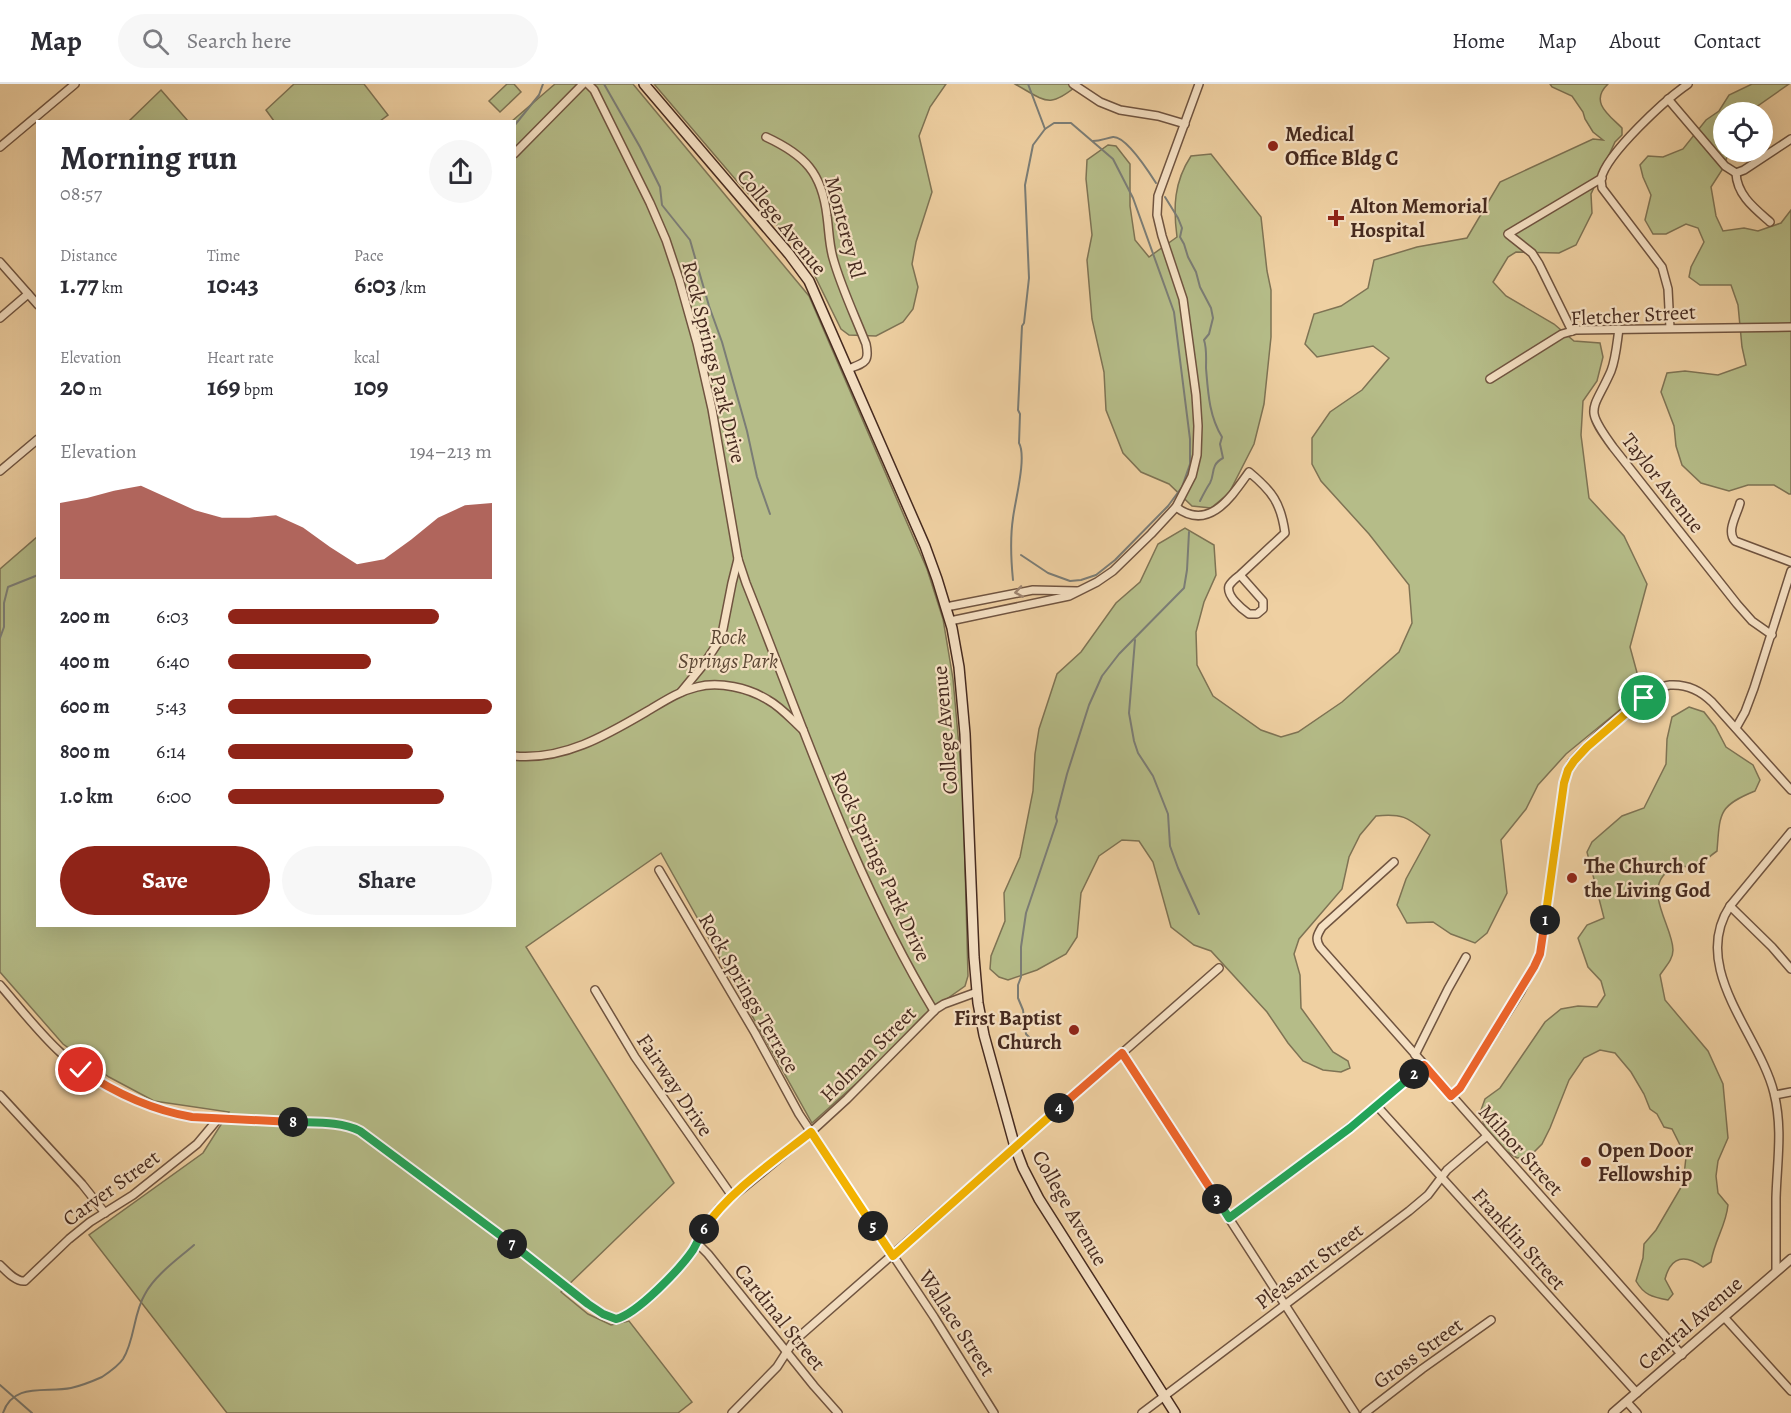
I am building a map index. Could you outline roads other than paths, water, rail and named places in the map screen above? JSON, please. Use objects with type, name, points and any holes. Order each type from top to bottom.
[{"type":"main road","name":"College Avenue","points":[[644,84],[805,274],[925,546],[950,621],[958,667],[965,734],[976,992],[984,1035],[1015,1147],[1023,1168],[1040,1199],[1175,1413]]},
{"type":"street","points":[[0,147],[75,84]]},
{"type":"street","points":[[516,152],[583,84]]},
{"type":"street","name":"Rock Springs Park Drive","points":[[588,84],[594,90],[634,167],[666,240],[679,279],[712,409],[738,559],[746,583],[878,909],[934,1011]]},
{"type":"street","points":[[1073,84],[1086,94],[1120,110],[1158,116],[1185,124]]},
{"type":"street","points":[[950,621],[1069,596],[1097,582],[1113,571],[1176,507],[1192,476],[1197,455],[1198,426],[1184,299],[1161,236],[1157,215],[1158,196],[1198,84]]},
{"type":"street","points":[[1670,328],[1668,289],[1662,267],[1602,188],[1602,178],[1605,170],[1622,147],[1653,112],[1688,84]]},
{"type":"street","points":[[1668,99],[1718,159],[1736,173],[1791,139]]},
{"type":"street","name":"Monterey Rl","points":[[766,137],[789,148],[804,160],[820,186],[826,209],[832,254],[868,354],[866,360],[848,369]]},
{"type":"street","points":[[1736,173],[1738,188],[1756,210],[1770,222]]},
{"type":"street","points":[[1572,331],[1548,279],[1532,253],[1508,234],[1602,178]]},
{"type":"street","points":[[0,262],[36,303]]},
{"type":"street","points":[[0,318],[28,294]]},
{"type":"street","name":"Fletcher Street","points":[[1490,379],[1543,345],[1572,331],[1619,328],[1791,327]]},
{"type":"street","name":"Taylor Avenue","points":[[1619,328],[1614,362],[1594,407],[1595,419],[1613,447],[1737,604],[1752,621],[1772,635]]},
{"type":"street","points":[[0,471],[36,441]]},
{"type":"street","points":[[1176,507],[1191,516],[1213,513],[1235,492],[1250,472],[1267,487],[1276,499],[1285,533],[1240,575],[1229,587],[1230,593],[1249,614],[1257,614],[1263,609],[1263,602],[1240,575]]},
{"type":"street","points":[[1740,503],[1731,532],[1732,539],[1791,562]]},
{"type":"street","name":"Rock Springs Park Drive","points":[[681,692],[719,642],[738,559]]},
{"type":"street","points":[[1736,728],[1745,712],[1772,635],[1790,581],[1791,571]]},
{"type":"street","points":[[946,607],[1033,590],[1077,591]]},
{"type":"street","name":"Rock Springs Park Drive","points":[[516,756],[537,757],[571,749],[622,726],[681,692],[698,687],[716,686],[748,691],[768,699],[804,731]]},
{"type":"street","points":[[1451,1096],[1460,1088],[1503,1020],[1540,954],[1564,783],[1570,765],[1587,747],[1644,698],[1662,687],[1681,686],[1704,694],[1791,790]]},
{"type":"street","points":[[1776,1272],[1776,1197],[1780,1140],[1775,1095],[1764,1065],[1731,1000],[1724,981],[1718,935],[1724,915],[1730,906],[1791,832]]},
{"type":"street","name":"Milnor Street","points":[[1394,862],[1322,927],[1316,941],[1320,948],[1682,1355]]},
{"type":"street","name":"Rock Springs Terrace","points":[[659,870],[811,1132]]},
{"type":"street","points":[[1730,906],[1791,969]]},
{"type":"street","points":[[1414,1055],[1466,957]]},
{"type":"street","points":[[732,1413],[777,1367],[793,1342],[1219,968]]},
{"type":"street","points":[[0,985],[56,1048],[80,1069],[100,1082],[131,1098],[176,1114],[218,1119]]},
{"type":"street","name":"Fairway Drive","points":[[595,990],[635,1057],[732,1196]]},
{"type":"street","name":"Holman Street","points":[[218,1119],[351,1126],[481,1220],[588,1304],[616,1319],[638,1307],[681,1264],[697,1243],[710,1219],[732,1196],[811,1132],[934,1011],[944,1004],[976,992]]},
{"type":"street","points":[[1122,1053],[1354,1413]]},
{"type":"street","points":[[1229,1218],[1377,1106],[1424,1065]]},
{"type":"street","points":[[1775,1095],[1791,1092]]},
{"type":"street","points":[[0,1095],[82,1184],[105,1213]]},
{"type":"street","name":"Franklin Street","points":[[1377,1106],[1637,1393]]},
{"type":"street","name":"Carver Street","points":[[0,1265],[14,1278],[25,1281],[69,1239],[133,1195],[196,1144],[218,1119]]},
{"type":"street","name":"Wallace Street","points":[[811,1132],[953,1345],[994,1413]]},
{"type":"street","name":"Pleasant Street","points":[[1142,1413],[1409,1211],[1428,1195],[1447,1170],[1487,1137]]},
{"type":"street","name":"Cardinal Street","points":[[697,1243],[838,1413]]},
{"type":"street","name":"Central Avenue","points":[[1613,1413],[1791,1259]]},
{"type":"street","points":[[1724,1317],[1791,1391]]},
{"type":"street","name":"Gross Street","points":[[1365,1413],[1491,1320]]},
{"type":"street","points":[[1627,1402],[1637,1413]]},
{"type":"waterway","points":[[516,124],[539,95],[543,84]]},
{"type":"waterway","points":[[604,84],[660,187],[662,205],[690,240],[722,342],[747,431],[757,477],[770,514]]},
{"type":"waterway","points":[[1028,84],[1045,129]]},
{"type":"waterway","points":[[1013,580],[1011,533],[1022,458],[1018,410],[1022,326],[1029,278],[1025,185],[1033,145],[1045,129],[1054,123],[1071,123],[1113,159],[1133,198],[1174,312],[1190,439],[1190,464],[1182,487],[1168,506],[1115,560],[1096,575],[1070,581],[1048,573],[1021,555]]},
{"type":"waterway","points":[[1093,141],[1118,138],[1137,156],[1156,183]]},
{"type":"waterway","points":[[1165,197],[1182,228],[1180,237],[1211,308],[1213,318],[1209,334],[1204,340],[1210,404],[1214,421],[1222,437],[1220,444],[1223,458],[1214,467],[1211,480],[1200,501]]},
{"type":"waterway","points":[[1029,1037],[1026,1034],[1023,1010],[1018,998],[1021,947],[1026,913],[1057,821],[1056,817],[1067,774],[1089,705],[1102,676],[1119,654],[1184,588],[1189,532]]},
{"type":"waterway","points":[[0,638],[4,627],[4,603],[8,587],[36,576]]},
{"type":"waterway","points":[[1135,640],[1129,713],[1134,741],[1138,753],[1153,776],[1168,814],[1170,846],[1199,914]]},
{"type":"waterway","points":[[3,1413],[8,1403],[22,1393],[75,1387],[102,1377],[116,1366],[127,1352],[138,1310],[149,1287],[194,1245]]},
{"type":"waterway","points":[[0,1385],[32,1413]]},
{"type":"place","name":"Medical Office Bldg C","points":[[1273,146]]},
{"type":"place","name":"Alton Memorial Hospital","points":[[1336,218]]},
{"type":"place","name":"The Church of the Living God","points":[[1572,878]]},
{"type":"place","name":"First Baptist Church","points":[[1074,1030]]},
{"type":"place","name":"Open Door Fellowship","points":[[1586,1162]]},
{"type":"park label","name":"Rock Springs Park","points":[[728,649]]}]
